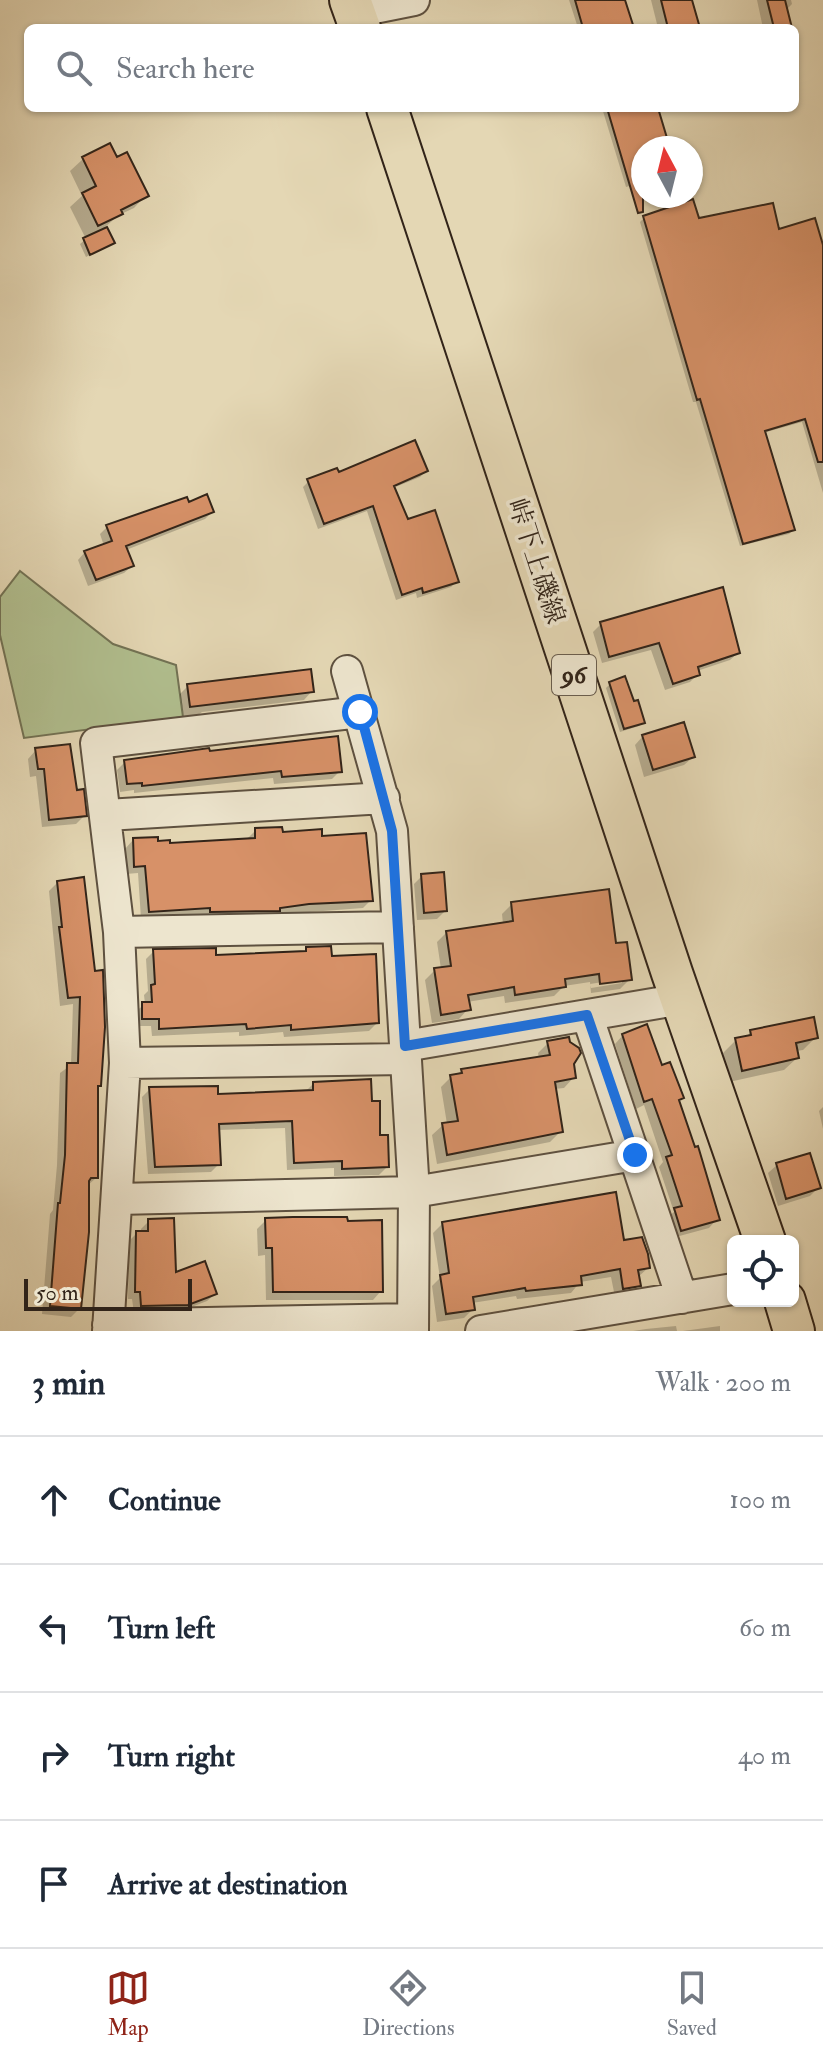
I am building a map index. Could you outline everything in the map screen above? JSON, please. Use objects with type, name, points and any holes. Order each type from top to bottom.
[{"type":"main road","name":"峠下上磯線","points":[[388,112],[763,1235]]},
{"type":"main road","points":[[787,1307],[794,1331]]},
{"type":"street","points":[[355,13],[414,0]]},
{"type":"street","points":[[347,671],[360,712],[392,831],[414,1192],[413,1325],[108,1328],[125,1063],[119,932],[96,743],[360,712]]},
{"type":"street","points":[[107,815],[384,798]]},
{"type":"street","points":[[119,932],[398,927]]},
{"type":"street","points":[[125,1063],[405,1052],[682,999]]},
{"type":"street","points":[[587,1015],[682,1298]]},
{"type":"street","points":[[118,1199],[414,1192],[635,1155]]},
{"type":"street","points":[[481,1331],[727,1290]]},
{"type":"green space","points":[[20,571],[113,644],[176,665],[183,717],[24,738],[0,635],[0,597]]},
{"type":"building","points":[[575,0],[625,0],[633,24],[582,24]]},
{"type":"building","points":[[661,0],[692,0],[699,24],[667,24]]},
{"type":"building","points":[[767,0],[785,0],[791,24],[773,24]]},
{"type":"building","points":[[608,112],[659,112],[666,136],[631,136],[631,189]]},
{"type":"building","points":[[110,143],[117,157],[127,152],[149,196],[98,226],[82,193],[96,186],[82,157]]},
{"type":"building","points":[[773,203],[779,229],[815,218],[823,245],[823,462],[818,462],[805,419],[765,431],[795,530],[743,544],[643,216],[667,208],[696,208],[699,218]]},
{"type":"building","points":[[107,227],[115,243],[90,255],[83,238]]},
{"type":"building","points":[[415,440],[428,471],[394,486],[408,519],[435,510],[459,582],[423,593],[422,588],[402,595],[373,506],[324,524],[307,479],[337,468],[339,472]]},
{"type":"building","points":[[207,494],[214,512],[126,546],[134,566],[96,580],[84,551],[112,541],[106,525],[187,497],[189,502]]},
{"type":"building","points":[[723,587],[740,653],[698,667],[700,675],[673,684],[659,643],[609,657],[600,622]]},
{"type":"building","points":[[311,669],[314,692],[190,707],[187,684]]},
{"type":"building","points":[[625,676],[634,701],[638,700],[645,723],[624,729],[609,682]]},
{"type":"building","points":[[684,722],[695,757],[653,770],[642,735]]},
{"type":"building","points":[[338,736],[342,772],[282,777],[281,771],[142,786],[142,783],[127,784],[124,760],[209,748],[210,751]]},
{"type":"building","points":[[70,744],[77,790],[84,789],[87,816],[49,820],[44,769],[38,769],[35,748]]},
{"type":"building","points":[[282,827],[283,832],[322,829],[322,836],[366,833],[373,901],[309,904],[280,908],[280,911],[210,912],[210,908],[149,912],[145,866],[134,867],[133,838],[158,837],[158,841],[170,840],[170,843],[255,838],[255,828]]},
{"type":"building","points":[[444,872],[447,911],[424,913],[421,874]]},
{"type":"building","points":[[84,877],[95,971],[103,970],[105,1027],[101,1086],[98,1086],[98,1178],[89,1181],[89,1232],[81,1309],[50,1306],[65,1155],[67,1063],[78,1063],[80,997],[68,998],[57,881]]},
{"type":"building","points":[[609,889],[616,943],[627,942],[632,980],[600,984],[599,974],[565,979],[566,987],[515,995],[514,987],[468,995],[471,1010],[441,1015],[434,968],[451,966],[446,931],[513,921],[511,902]]},
{"type":"building","points":[[331,946],[332,956],[376,954],[379,1023],[291,1030],[291,1025],[247,1029],[246,1024],[159,1029],[159,1019],[142,1019],[142,1002],[152,1002],[151,985],[155,984],[153,949],[216,948],[216,955],[306,951],[306,947]]},
{"type":"building","points":[[814,1017],[818,1038],[796,1043],[799,1058],[742,1071],[735,1038],[751,1035],[750,1030]]},
{"type":"building","points":[[647,1024],[662,1065],[670,1062],[684,1098],[679,1100],[695,1147],[698,1146],[720,1220],[681,1231],[674,1208],[682,1206],[666,1157],[672,1155],[652,1099],[644,1102],[622,1034]]},
{"type":"building","points":[[569,1037],[581,1053],[574,1064],[576,1078],[555,1082],[563,1132],[447,1155],[442,1123],[458,1121],[450,1075],[462,1073],[461,1069],[550,1055],[547,1041]]},
{"type":"building","points":[[371,1079],[372,1101],[380,1101],[380,1135],[388,1135],[389,1167],[342,1169],[342,1161],[294,1163],[292,1121],[219,1124],[221,1165],[155,1167],[149,1087],[218,1086],[218,1094],[313,1090],[313,1082]]},
{"type":"building","points":[[810,1153],[821,1188],[786,1199],[776,1163]]},
{"type":"building","points":[[616,1192],[624,1240],[642,1237],[648,1254],[650,1268],[638,1270],[641,1286],[623,1289],[620,1269],[581,1276],[582,1285],[526,1291],[525,1288],[473,1297],[475,1310],[446,1314],[440,1275],[449,1273],[442,1222]]},
{"type":"building","points":[[174,1218],[176,1272],[205,1261],[217,1294],[188,1305],[141,1306],[140,1292],[135,1292],[136,1231],[148,1231],[148,1219]]},
{"type":"building","points":[[265,1218],[382,1220],[383,1292],[273,1292],[272,1248],[266,1248]]},
{"type":"route","points":[[360,712],[392,831],[405,1046],[587,1015],[635,1155]]}]
